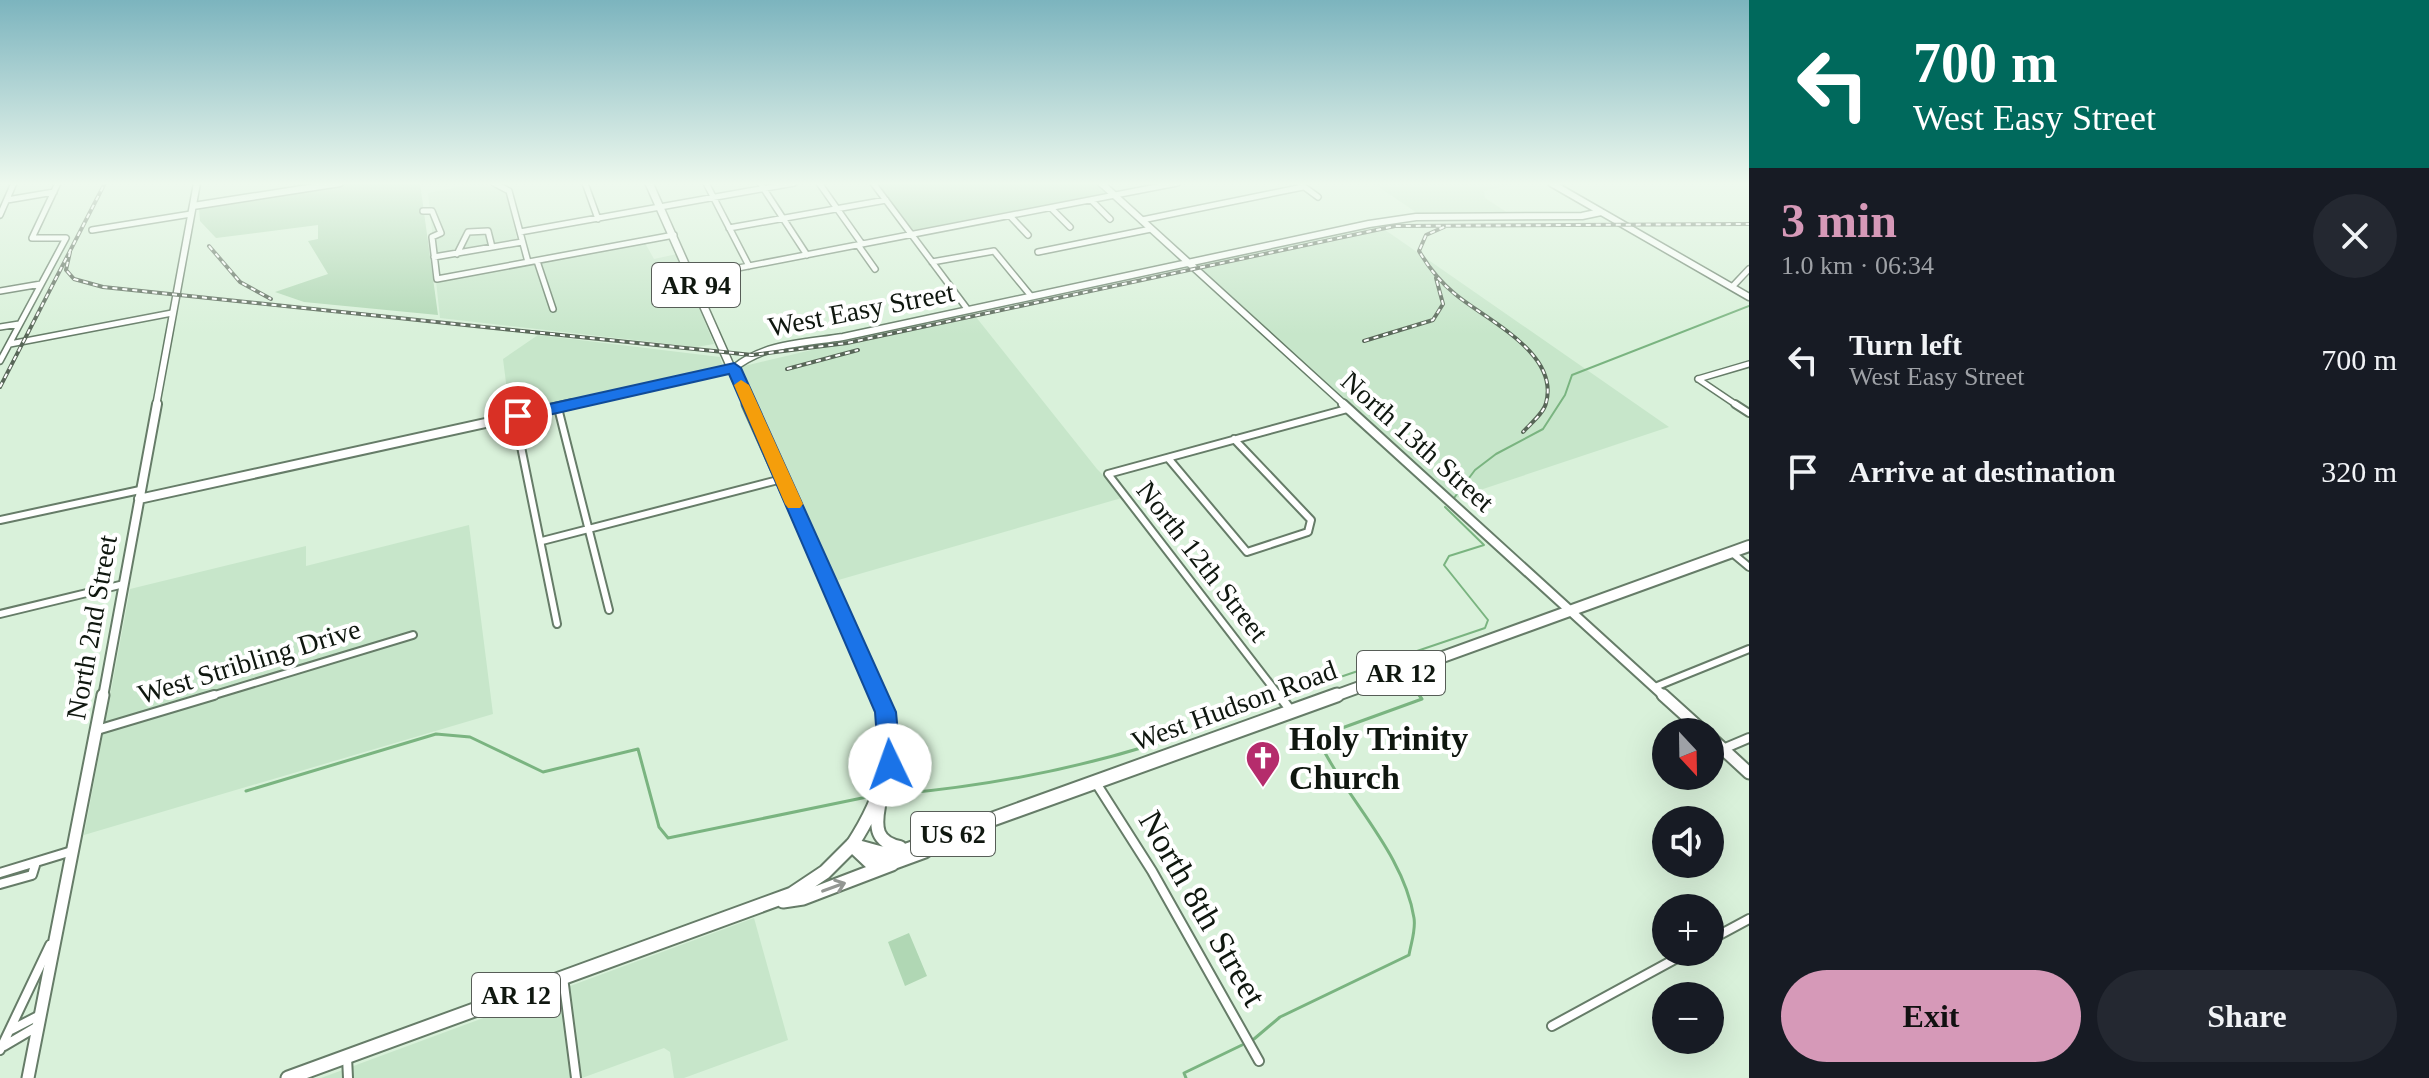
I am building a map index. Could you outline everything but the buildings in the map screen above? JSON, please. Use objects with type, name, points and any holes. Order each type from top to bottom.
[{"type":"highway","name":"West Hudson Road","points":[[852,845],[881,853],[904,851],[1749,546]]},
{"type":"highway","name":"West Hudson Road","points":[[895,862],[1035,811],[1053,799]]},
{"type":"highway","points":[[852,845],[870,862],[895,862]]},
{"type":"highway","name":"AR 12","points":[[288,1078],[769,903],[809,884],[852,845]]},
{"type":"highway","name":"AR 12","points":[[769,903],[803,898],[895,862]]},
{"type":"main road","name":"North 2nd Street","points":[[28,1078],[97,730],[187,233]]},
{"type":"main road","name":"North 13th Street","points":[[1156,233],[1689,718]]},
{"type":"main road","name":"West Easy Street","points":[[139,499],[734,368],[741,361],[770,349],[843,337],[1330,233]]},
{"type":"main road","points":[[1638,233],[1749,297]]},
{"type":"main road","name":"AR 94","points":[[674,235],[885,712],[890,765],[881,798],[852,845]]},
{"type":"main road","points":[[1724,750],[1749,773]]},
{"type":"main road","name":"West Hudson Road","points":[[881,798],[875,829],[888,845],[899,847],[1026,802],[1053,799]]},
{"type":"street","points":[[0,361],[66,238],[32,238],[34,233]]},
{"type":"street","points":[[440,233],[432,237],[437,279],[674,235]]},
{"type":"street","points":[[457,254],[468,233]]},
{"type":"street","points":[[489,233],[492,247]]},
{"type":"street","points":[[520,233],[528,262]]},
{"type":"street","points":[[732,233],[749,266]]},
{"type":"street","points":[[794,233],[807,255]]},
{"type":"street","points":[[853,233],[875,269]]},
{"type":"street","points":[[692,277],[917,233]]},
{"type":"street","points":[[1038,252],[1130,233]]},
{"type":"street","points":[[913,234],[968,310]]},
{"type":"street","points":[[434,257],[522,242]]},
{"type":"street","points":[[932,262],[994,251],[1031,296]]},
{"type":"street","points":[[537,261],[553,309]]},
{"type":"street","points":[[1732,287],[1749,269]]},
{"type":"street","points":[[0,291],[41,284]]},
{"type":"street","points":[[10,344],[172,313]]},
{"type":"street","points":[[0,327],[19,324]]},
{"type":"street","points":[[1749,364],[1698,379],[1749,413]]},
{"type":"street","points":[[558,408],[609,610]]},
{"type":"street","points":[[1234,439],[1311,520],[1308,532],[1247,552],[1168,458],[1234,439],[1347,409]]},
{"type":"street","points":[[515,417],[557,624]]},
{"type":"street","name":"North 12th Street","points":[[1168,458],[1108,474],[1292,712]]},
{"type":"street","points":[[542,541],[783,478]]},
{"type":"street","points":[[0,520],[140,490]]},
{"type":"street","points":[[1731,552],[1749,567]]},
{"type":"street","points":[[0,614],[124,584]]},
{"type":"street","name":"West Stribling Drive","points":[[97,730],[249,686],[319,660],[413,635]]},
{"type":"street","points":[[1655,687],[1749,649]]},
{"type":"street","points":[[1724,749],[1749,738]]},
{"type":"street","name":"North 8th Street","points":[[1096,783],[1152,871],[1259,1061]]},
{"type":"street","points":[[0,873],[72,851]]},
{"type":"street","points":[[0,884],[32,875],[36,862]]},
{"type":"street","points":[[1724,932],[1749,919]]},
{"type":"street","points":[[0,1050],[55,934]]},
{"type":"street","points":[[1552,1026],[1662,966]]},
{"type":"street","points":[[563,977],[576,1078]]},
{"type":"street","points":[[8,1033],[39,1020]]},
{"type":"street","points":[[0,1050],[39,1020]]},
{"type":"street","points":[[347,1057],[348,1078]]},
{"type":"shaded area","points":[[212,233],[253,233],[216,238]]},
{"type":"shaded area","points":[[318,233],[427,233],[438,315],[304,302],[275,292],[328,274],[308,241],[318,239]]},
{"type":"shaded area","points":[[432,233],[516,233],[518,244],[435,259]]},
{"type":"shaded area","points":[[1339,233],[1390,233],[1669,427],[1453,499],[1195,264]]},
{"type":"shaded area","points":[[645,243],[654,259],[677,254],[714,344],[696,347],[440,318],[436,281]]},
{"type":"shaded area","points":[[972,312],[1097,469],[1125,497],[835,581],[740,367]]},
{"type":"shaded area","points":[[538,335],[720,357],[723,367],[510,414],[503,359]]},
{"type":"shaded area","points":[[469,525],[493,714],[84,835],[130,589],[306,546],[306,566]]},
{"type":"shaded area","points":[[754,918],[788,1040],[684,1078],[674,1078],[670,1052],[664,1048],[582,1078],[321,1078]]},
{"type":"shaded area","points":[[909,933],[927,976],[905,986],[888,942]]},
{"type":"waterway","points":[[1454,498],[1475,470],[1496,454],[1543,429],[1565,395],[1572,375],[1749,306]]},
{"type":"waterway","points":[[1287,695],[1485,628],[1488,620],[1444,565],[1449,556],[1484,545],[1445,507]]},
{"type":"waterway","points":[[1410,682],[1420,697]]},
{"type":"waterway","points":[[1254,1039],[1280,1017],[1409,955],[1414,918],[1400,873],[1323,749],[1342,728],[1422,699],[1419,695]]},
{"type":"waterway","points":[[1225,719],[1274,699]]},
{"type":"waterway","points":[[898,794],[979,784],[1059,769],[1137,749],[1215,723]]},
{"type":"waterway","points":[[246,791],[436,734],[470,737],[543,772],[638,749],[659,827],[668,838],[867,797]]},
{"type":"waterway","points":[[1186,1078],[1184,1073],[1242,1045]]},
{"type":"railway","points":[[0,387],[79,233]]},
{"type":"railway","points":[[70,252],[66,270],[74,279],[103,287],[752,355],[847,343],[1361,233]]},
{"type":"railway","points":[[1430,233],[1419,251],[1439,279],[1532,353],[1542,369],[1547,385],[1545,407],[1523,432]]},
{"type":"railway","points":[[209,246],[240,282],[271,299]]},
{"type":"railway","points":[[1364,341],[1433,320],[1443,304],[1436,278]]},
{"type":"railway","points":[[787,369],[858,350]]},
{"type":"slow traffic","points":[[741,385],[794,504]]},
{"type":"place","name":"Holy Trinity Church","points":[[1263,789]]},
{"type":"route","points":[[518,416],[734,368],[885,712],[890,738],[890,765]]}]
